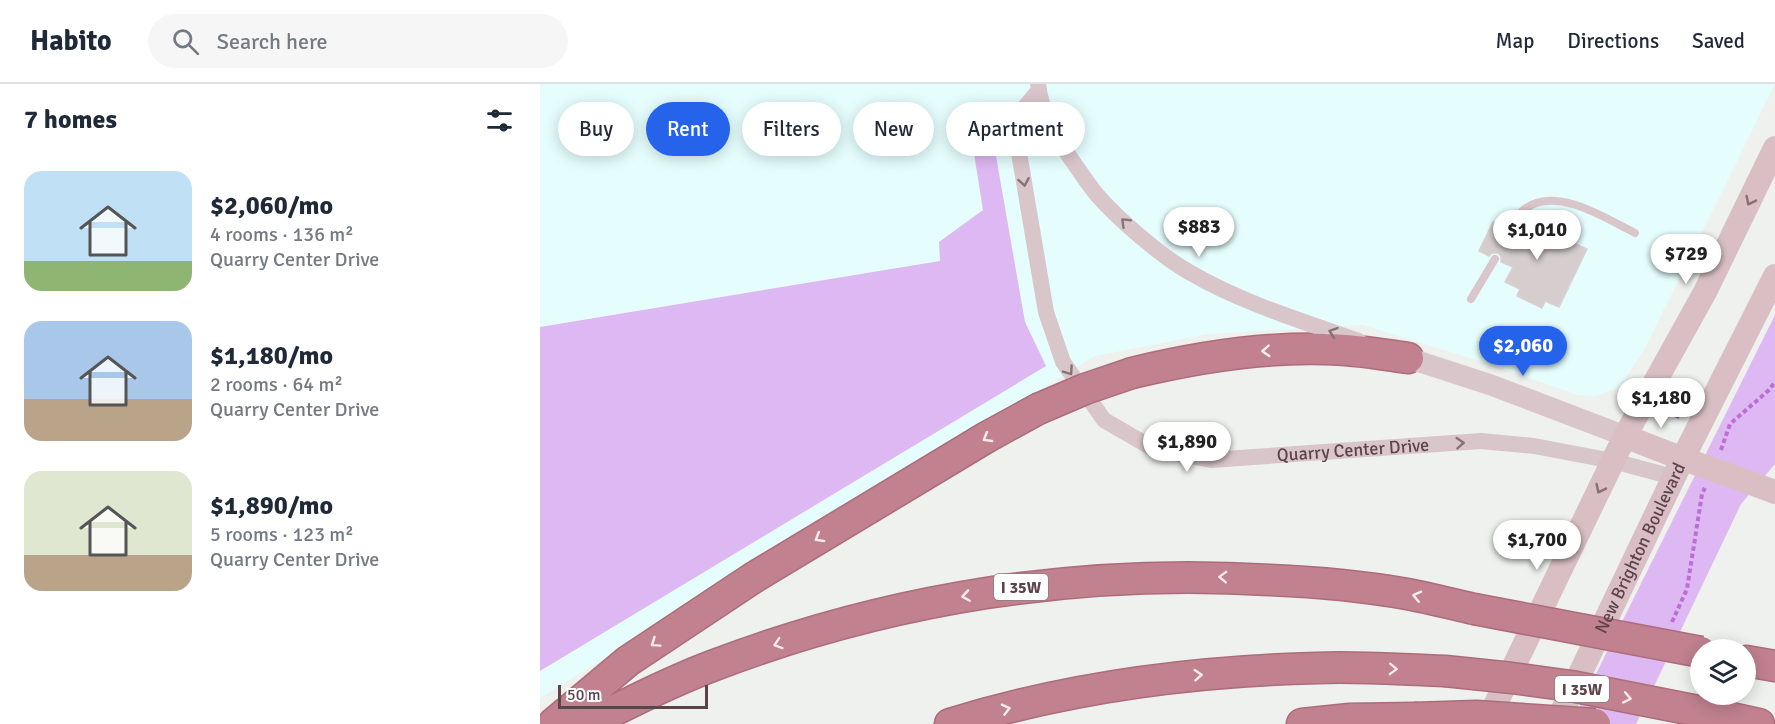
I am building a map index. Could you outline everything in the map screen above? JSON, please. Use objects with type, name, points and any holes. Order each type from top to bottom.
[{"type":"highway","points":[[554,724],[628,661],[753,578],[987,437],[1038,410],[1085,389],[1132,373],[1172,363],[1266,351],[1325,349],[1408,358]]},
{"type":"highway","name":"I 35W","points":[[588,724],[712,666],[850,621],[949,599],[1020,587],[1140,577],[1245,578],[1354,587],[1406,594],[1690,650]]},
{"type":"highway","points":[[1756,663],[1775,666]]},
{"type":"highway","name":"I 35W","points":[[950,724],[1029,703],[1182,676],[1320,668],[1445,671],[1512,678],[1571,686],[1759,724]]},
{"type":"highway","points":[[1302,724],[1350,719],[1476,716],[1595,724]]},
{"type":"main road","points":[[1486,724],[1625,436],[1705,292],[1775,148]]},
{"type":"main road","name":"New Brighton Boulevard","points":[[1556,724],[1677,469],[1775,276]]},
{"type":"main road","name":"Quarry Center Drive","points":[[1625,436],[1677,469],[1714,469],[1775,492]]},
{"type":"street","name":"Quarry Center Drive","points":[[1038,87],[1048,119],[1065,150],[1098,196],[1139,236],[1188,272],[1283,315],[1491,386],[1625,436]]},
{"type":"street","name":"Quarry Center Drive","points":[[1038,87],[1019,114],[1016,135],[1047,312],[1063,362],[1104,420],[1154,449],[1211,460],[1481,441],[1534,446],[1613,461],[1677,469]]},
{"type":"lane","points":[[1509,230],[1528,206],[1544,201],[1578,205],[1635,233]]},
{"type":"lane","points":[[1471,299],[1495,259]]},
{"type":"path","points":[[1730,424],[1775,382]]},
{"type":"path","points":[[1658,410],[1684,419]]},
{"type":"path","points":[[1671,625],[1687,589],[1702,494]]},
{"type":"shaded area","points":[[540,84],[1775,84],[1644,350],[1620,387],[1596,396],[1578,395],[1489,364],[1363,325],[1208,334],[1095,356],[540,698]]},
{"type":"shaded area","points":[[974,156],[996,156],[1025,322],[1046,366],[540,671],[540,327],[940,261],[939,242],[983,210]]},
{"type":"shaded area","points":[[1775,315],[1775,464],[1741,504],[1636,724],[1571,724]]},
{"type":"building","points":[[1493,222],[1503,227],[1503,233],[1508,236],[1515,233],[1527,238],[1533,224],[1548,231],[1551,224],[1577,236],[1574,243],[1587,249],[1559,307],[1545,301],[1542,308],[1517,296],[1520,289],[1505,282],[1513,267],[1501,262],[1501,256],[1498,253],[1492,253],[1489,256],[1479,251]]}]
